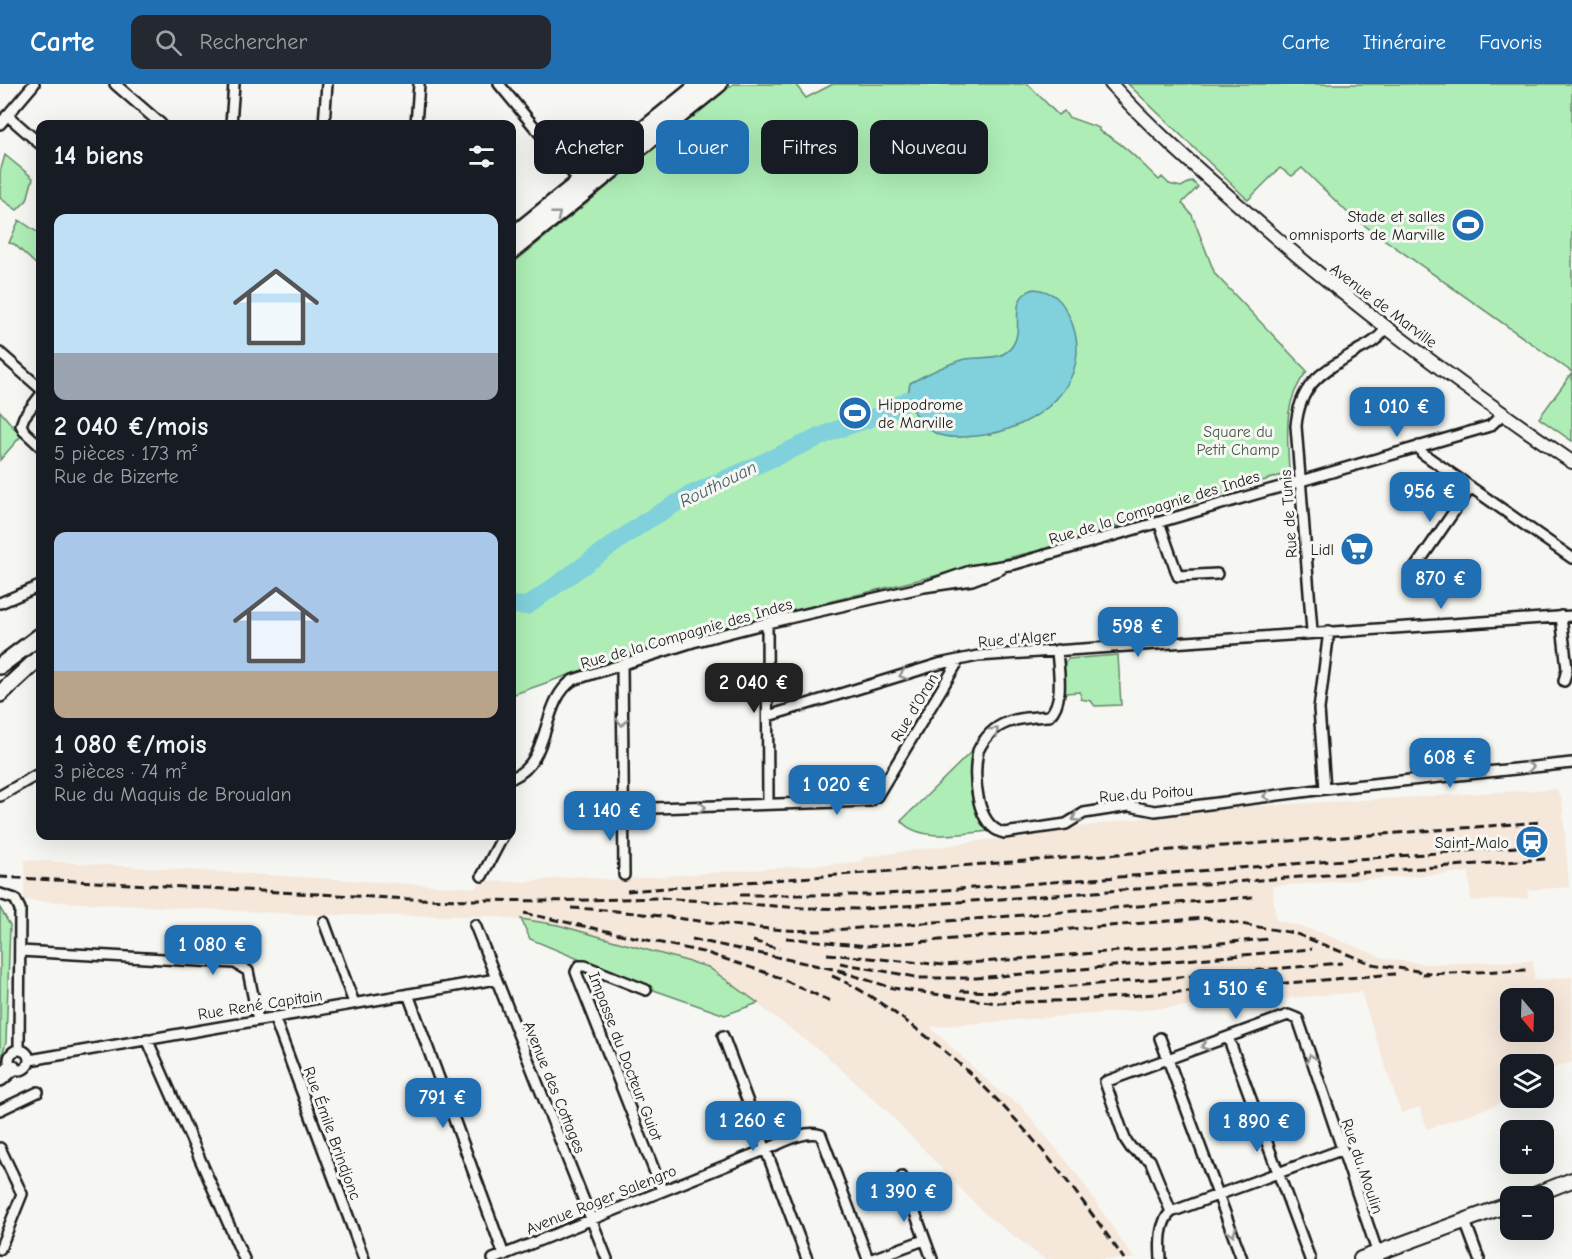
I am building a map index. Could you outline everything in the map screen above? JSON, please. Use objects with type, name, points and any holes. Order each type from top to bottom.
[{"type":"main road","points":[[516,233],[700,84]]},
{"type":"main road","points":[[516,248],[719,84]]},
{"type":"main road","points":[[0,655],[36,630]]},
{"type":"main road","points":[[0,666],[36,639]]},
{"type":"main road","points":[[0,672],[36,647]]},
{"type":"main road","points":[[0,694],[36,661]]},
{"type":"main road","points":[[0,1078],[12,1068]]},
{"type":"main road","points":[[1554,1187],[1572,1180]]},
{"type":"main road","points":[[1361,1259],[1378,1256],[1500,1208]]},
{"type":"street","points":[[0,124],[34,84]]},
{"type":"street","points":[[115,84],[156,120]]},
{"type":"street","points":[[231,120],[234,84]]},
{"type":"street","points":[[324,120],[327,84]]},
{"type":"street","points":[[417,120],[419,84]]},
{"type":"street","points":[[499,84],[579,181]]},
{"type":"street","name":"Avenue de Marville","points":[[1111,84],[1170,146],[1293,255],[1385,329],[1572,462]]},
{"type":"street","points":[[7,116],[36,141]]},
{"type":"street","name":"Rue de Tunis","points":[[1312,631],[1296,426],[1303,394],[1313,380],[1376,339],[1385,329]]},
{"type":"street","points":[[0,353],[36,384]]},
{"type":"street","points":[[36,401],[21,425],[36,442]]},
{"type":"street","name":"Rue de la Compagnie des Indes","points":[[516,775],[531,766],[563,688],[573,680],[767,623],[924,587],[970,571],[1015,564],[1301,479],[1490,426],[1504,413]]},
{"type":"street","points":[[1419,446],[1422,453],[1572,558]]},
{"type":"street","points":[[1410,574],[1471,487]]},
{"type":"street","points":[[1159,522],[1178,576],[1217,574]]},
{"type":"street","points":[[0,603],[36,588]]},
{"type":"street","points":[[1561,616],[1567,669],[1564,681]]},
{"type":"street","name":"Rue d'Alger","points":[[768,716],[960,660],[995,654],[1312,631],[1572,616]]},
{"type":"street","points":[[767,623],[768,804]]},
{"type":"street","points":[[1329,631],[1319,709],[1325,789],[1572,763]]},
{"type":"street","name":"Rue du Poitou","points":[[1057,650],[1058,704],[1049,716],[1011,719],[981,745],[978,767],[982,815],[986,824],[995,831],[1004,833],[1066,824],[1084,813],[1129,806],[1155,811],[1325,789]]},
{"type":"street","name":"Rue d'Oran","points":[[622,809],[861,802],[877,796],[960,660]]},
{"type":"street","points":[[622,664],[624,875]]},
{"type":"street","points":[[0,796],[36,774]]},
{"type":"street","points":[[482,876],[501,840]]},
{"type":"street","points":[[0,894],[15,899],[20,909],[19,1050]]},
{"type":"street","points":[[324,922],[354,1003]]},
{"type":"street","name":"Avenue des Cottages","points":[[475,925],[607,1259]]},
{"type":"street","points":[[20,951],[235,963],[248,971],[258,1020]]},
{"type":"street","name":"Impasse du Docteur Guiot","points":[[646,990],[585,966],[579,966],[576,972],[662,1190]]},
{"type":"street","name":"Rue René Capitain","points":[[30,1060],[496,979]]},
{"type":"street","points":[[408,994],[504,1255]]},
{"type":"street","name":"Rue du Moulin","points":[[1228,1037],[1288,1015],[1298,1019],[1378,1256]]},
{"type":"street","name":"Rue Émile Brindjonc","points":[[274,1017],[364,1259]]},
{"type":"street","points":[[723,1036],[807,1259]]},
{"type":"street","points":[[1171,1212],[1150,1160],[1131,1148],[1125,1139],[1105,1082],[1228,1037],[1310,1259]]},
{"type":"street","points":[[1160,1038],[1242,1259]]},
{"type":"street","points":[[147,1039],[244,1259]]},
{"type":"street","points":[[19,1050],[28,1054],[30,1060],[23,1070],[12,1068],[9,1058],[13,1052],[19,1050]]},
{"type":"street","points":[[0,1110],[38,1092]]},
{"type":"street","name":"Avenue Roger Salengro","points":[[493,1259],[806,1134],[821,1135],[870,1259]]},
{"type":"street","points":[[0,1148],[22,1194],[0,1249]]},
{"type":"street","points":[[1161,1259],[1164,1220],[1171,1212],[1341,1150]]},
{"type":"street","points":[[902,1177],[932,1259]]},
{"type":"street","points":[[1465,1221],[1479,1259]]},
{"type":"street","points":[[870,1259],[924,1240]]},
{"type":"shaded area","points":[[1556,789],[1562,799],[1569,887],[1527,890],[1528,898],[1471,901],[1469,872],[1272,886],[1276,920],[1316,931],[1386,959],[1426,964],[1533,961],[1534,980],[1572,977],[1572,1062],[1554,1068],[1554,1054],[1500,1054],[1500,1103],[1427,1129],[1420,1107],[1401,1113],[1361,992],[930,1027],[1002,1094],[1020,1105],[1077,1174],[1134,1259],[1044,1259],[984,1213],[888,1112],[823,1053],[708,967],[558,925],[490,916],[320,915],[24,900],[25,860],[475,888],[485,881],[526,882],[579,876],[612,880],[860,862],[866,857],[1207,809]]},
{"type":"green space","name":"Hippodrome de Marville","points":[[733,84],[795,84],[806,98],[833,84],[1028,84],[1058,115],[1064,111],[1068,117],[1099,128],[1099,131],[1124,147],[1159,180],[1162,177],[1169,184],[1181,187],[1192,181],[1198,187],[1182,203],[1192,215],[1215,274],[1307,371],[1299,383],[1290,406],[1287,430],[1289,469],[1285,474],[1036,551],[705,632],[619,657],[516,694],[516,261],[622,174],[644,174],[644,156],[656,147],[656,174],[749,174],[749,120],[689,120]]},
{"type":"green space","name":"Stade et salles omnisports de Marville","points":[[1128,84],[1572,84],[1572,372],[1351,216],[1302,168],[1292,176],[1280,168],[1248,200]]},
{"type":"green space","points":[[5,155],[33,178],[27,200],[17,210],[0,198],[0,172]]},
{"type":"green space","points":[[19,220],[36,231],[36,264],[14,244],[9,243]]},
{"type":"green space","points":[[1572,373],[1572,441],[1539,418]]},
{"type":"green space","points":[[0,411],[21,436],[0,460]]},
{"type":"green space","points":[[1118,655],[1121,705],[1095,706],[1091,701],[1081,699],[1080,692],[1065,693],[1063,666],[1068,659]]},
{"type":"green space","points":[[973,750],[977,816],[991,831],[956,835],[931,834],[909,828],[901,821]]},
{"type":"green space","points":[[0,908],[10,925],[6,1042],[0,1063]]},
{"type":"green space","points":[[521,919],[558,925],[708,967],[758,1003],[725,1015],[648,988],[530,939]]},
{"type":"water","points":[[1034,289],[1052,294],[1064,306],[1077,341],[1076,363],[1069,382],[1056,399],[1040,413],[1021,424],[999,432],[977,436],[946,437],[927,428],[907,400],[910,383],[961,360],[996,356],[1008,351],[1016,338],[1018,306],[1026,293]]},
{"type":"waterway","name":"Routhouan","points":[[516,605],[527,606],[643,523],[690,495],[833,431],[883,414],[907,400]]},
{"type":"railway","points":[[627,891],[1542,822]]},
{"type":"railway","points":[[740,895],[868,895],[1544,845]]},
{"type":"railway","points":[[0,877],[410,899],[548,901],[661,898],[803,908],[863,909],[1546,859]]},
{"type":"railway","points":[[571,908],[758,928],[821,931],[1253,897]]},
{"type":"railway","points":[[524,913],[707,953],[773,975],[830,1001]]},
{"type":"railway","points":[[786,938],[868,946],[1205,918],[1294,933],[1372,964],[1430,973]]},
{"type":"railway","points":[[692,939],[847,972]]},
{"type":"railway","points":[[827,954],[944,965],[1269,939]]},
{"type":"railway","points":[[753,941],[779,949]]},
{"type":"railway","points":[[840,963],[921,978],[976,978],[1312,949]]},
{"type":"railway","points":[[960,991],[1004,992],[1342,963]]},
{"type":"railway","points":[[1422,974],[1528,970]]},
{"type":"railway","points":[[839,971],[893,988],[997,1003],[1081,1000],[1395,974]]},
{"type":"railway","points":[[832,976],[863,992],[910,1024],[972,1075],[1027,1132],[1077,1194],[1124,1259]]},
{"type":"place","name":"Stade et salles omnisports de Marville","points":[[1468,225]]},
{"type":"place","name":"Hippodrome de Marville","points":[[855,413]]},
{"type":"place","name":"Lidl","points":[[1357,549]]},
{"type":"place","name":"Saint-Malo","points":[[1532,842]]},
{"type":"park label","name":"Square du Petit Champ","points":[[1238,440]]}]
